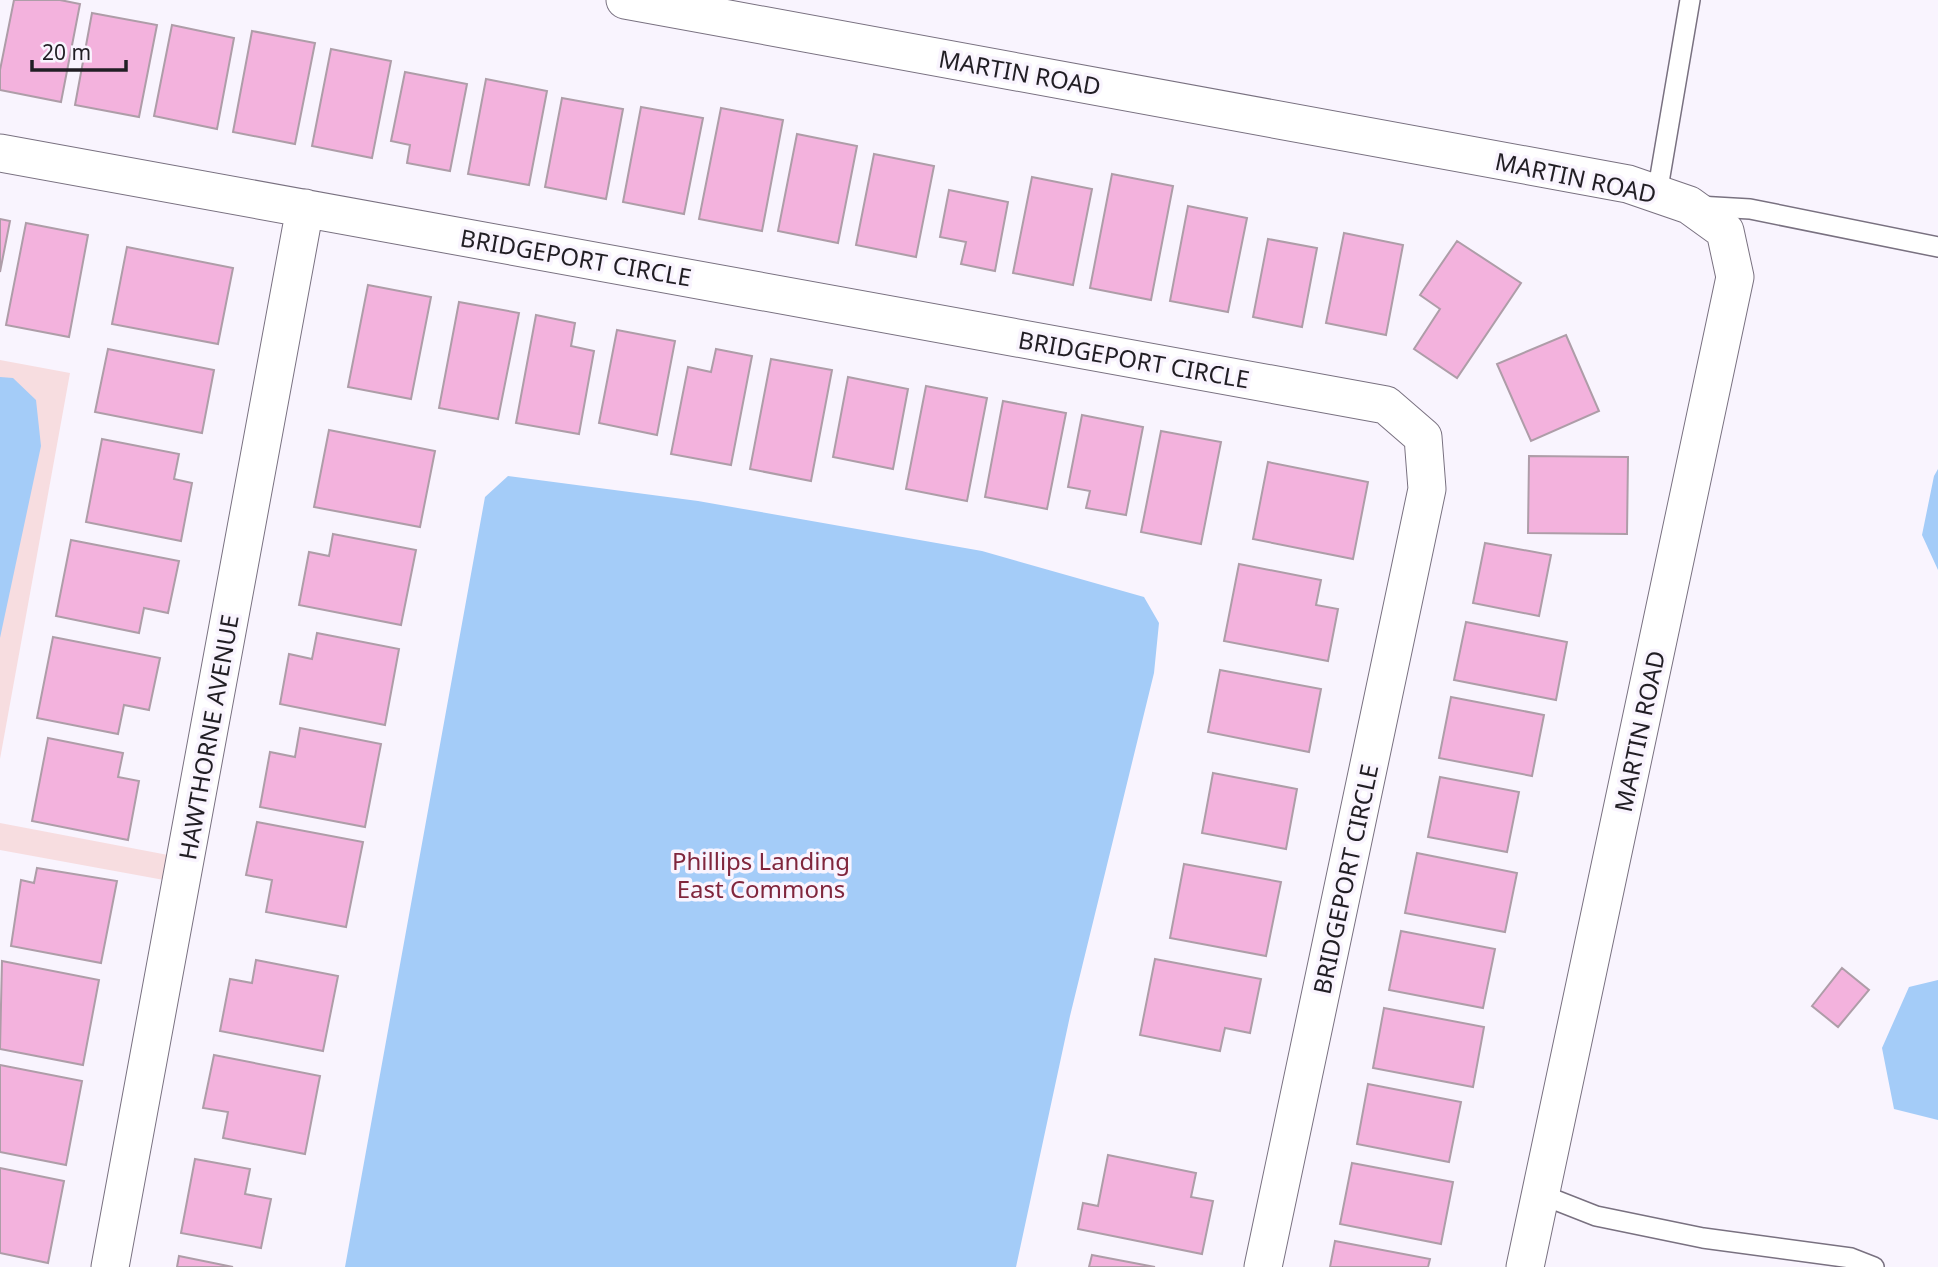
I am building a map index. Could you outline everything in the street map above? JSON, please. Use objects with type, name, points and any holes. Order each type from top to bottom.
[{"type":"street","name":"MARTIN ROAD","points":[[625,0],[1615,181],[1673,199],[1725,231],[1735,277],[1525,1267]]},
{"type":"street","name":"BRIDGEPORT CIRCLE","points":[[0,153],[1386,405],[1423,437],[1427,489],[1263,1267]]},
{"type":"street","name":"HAWTHORNE AVENUE","points":[[110,1267],[305,208]]},
{"type":"lane","points":[[1690,0],[1673,199],[1750,208],[1938,247]]},
{"type":"lane","points":[[1540,1194],[1596,1216],[1703,1238],[1850,1258],[1874,1267]]},
{"type":"shaded area","points":[[0,360],[70,373],[0,759]]},
{"type":"shaded area","points":[[0,823],[168,855],[164,880],[0,850]]},
{"type":"water","points":[[0,377],[13,378],[36,400],[41,446],[0,638]]},
{"type":"water","points":[[1938,469],[1938,570],[1922,535],[1934,476]]},
{"type":"water","name":"Phillips Landing East Commons","points":[[508,476],[698,501],[982,551],[1144,597],[1159,623],[1154,673],[1070,1016],[1016,1267],[345,1267],[485,497]]},
{"type":"water","points":[[1938,980],[1938,1120],[1894,1109],[1882,1048],[1909,987]]},
{"type":"building","points":[[14,0],[60,0],[80,4],[61,102],[0,90],[0,70]]},
{"type":"building","points":[[92,13],[157,25],[139,117],[75,105]]},
{"type":"building","points":[[172,25],[234,38],[217,129],[154,116]]},
{"type":"building","points":[[252,31],[315,43],[295,144],[233,132]]},
{"type":"building","points":[[331,49],[391,61],[372,158],[312,146]]},
{"type":"building","points":[[405,72],[467,84],[450,171],[407,163],[410,145],[391,141]]},
{"type":"building","points":[[486,79],[547,91],[529,185],[468,174]]},
{"type":"building","points":[[562,98],[623,109],[606,199],[545,187]]},
{"type":"building","points":[[641,107],[703,118],[684,214],[623,202]]},
{"type":"building","points":[[721,108],[783,120],[762,231],[699,219]]},
{"type":"building","points":[[797,134],[857,146],[838,243],[778,231]]},
{"type":"building","points":[[874,154],[934,166],[916,257],[856,245]]},
{"type":"building","points":[[1112,174],[1173,186],[1151,300],[1090,288]]},
{"type":"building","points":[[1032,177],[1092,189],[1073,285],[1013,273]]},
{"type":"building","points":[[949,190],[1008,202],[995,271],[961,264],[966,242],[940,237]]},
{"type":"building","points":[[1188,206],[1247,218],[1228,312],[1170,301]]},
{"type":"building","points":[[0,219],[10,221],[0,272]]},
{"type":"building","points":[[26,223],[88,235],[69,337],[6,325]]},
{"type":"building","points":[[1344,233],[1403,245],[1386,335],[1326,323]]},
{"type":"building","points":[[1268,239],[1317,248],[1302,327],[1253,317]]},
{"type":"building","points":[[1457,241],[1521,283],[1457,378],[1414,349],[1440,309],[1420,295]]},
{"type":"building","points":[[127,247],[233,268],[218,344],[112,324]]},
{"type":"building","points":[[368,285],[431,297],[411,399],[348,387]]},
{"type":"building","points":[[459,302],[519,313],[498,419],[439,408]]},
{"type":"building","points":[[536,315],[575,323],[571,346],[594,351],[579,434],[516,423]]},
{"type":"building","points":[[617,330],[675,341],[657,435],[599,423]]},
{"type":"building","points":[[1566,335],[1599,411],[1531,441],[1497,364]]},
{"type":"building","points":[[108,349],[214,370],[202,433],[95,412]]},
{"type":"building","points":[[716,349],[752,356],[731,465],[671,454],[688,367],[711,372]]},
{"type":"building","points":[[771,359],[832,370],[811,481],[750,469]]},
{"type":"building","points":[[848,377],[908,389],[893,469],[833,457]]},
{"type":"building","points":[[926,386],[987,398],[967,501],[906,489]]},
{"type":"building","points":[[1003,401],[1066,413],[1047,509],[985,497]]},
{"type":"building","points":[[1082,415],[1143,427],[1126,515],[1086,508],[1090,491],[1068,487]]},
{"type":"building","points":[[329,430],[435,451],[420,527],[314,507]]},
{"type":"building","points":[[1161,431],[1221,442],[1201,544],[1141,532]]},
{"type":"building","points":[[102,439],[179,454],[174,479],[192,483],[181,541],[86,522]]},
{"type":"building","points":[[1529,456],[1628,457],[1627,534],[1528,533]]},
{"type":"building","points":[[1268,462],[1368,482],[1353,559],[1253,539]]},
{"type":"building","points":[[333,534],[416,550],[401,625],[299,605],[309,552],[329,556]]},
{"type":"building","points":[[71,540],[179,561],[168,613],[144,608],[139,633],[56,616]]},
{"type":"building","points":[[1485,543],[1551,555],[1539,616],[1473,603]]},
{"type":"building","points":[[1239,564],[1321,580],[1316,605],[1338,609],[1328,661],[1224,641]]},
{"type":"building","points":[[1466,622],[1567,642],[1556,700],[1454,680]]},
{"type":"building","points":[[317,633],[399,649],[385,725],[280,704],[289,654],[312,659]]},
{"type":"building","points":[[53,637],[160,658],[149,710],[124,705],[118,734],[37,718]]},
{"type":"building","points":[[1220,670],[1321,689],[1309,752],[1208,732]]},
{"type":"building","points":[[1451,697],[1544,715],[1532,776],[1439,758]]},
{"type":"building","points":[[300,728],[381,744],[365,827],[260,807],[270,752],[295,757]]},
{"type":"building","points":[[48,738],[123,753],[118,777],[139,781],[128,840],[32,821]]},
{"type":"building","points":[[1213,773],[1297,789],[1286,849],[1202,833]]},
{"type":"building","points":[[1440,777],[1519,792],[1507,852],[1428,837]]},
{"type":"building","points":[[257,822],[363,842],[346,927],[266,912],[272,880],[246,875]]},
{"type":"building","points":[[1417,853],[1517,873],[1505,932],[1405,913]]},
{"type":"building","points":[[1184,864],[1281,882],[1266,956],[1170,938]]},
{"type":"building","points":[[37,868],[117,881],[101,963],[11,946],[21,880],[34,883]]},
{"type":"building","points":[[1401,931],[1495,949],[1483,1008],[1389,990]]},
{"type":"building","points":[[1155,959],[1261,979],[1250,1033],[1225,1028],[1220,1051],[1140,1035]]},
{"type":"building","points":[[256,960],[338,976],[323,1051],[220,1031],[230,979],[252,983]]},
{"type":"building","points":[[2,961],[99,980],[83,1065],[0,1049]]},
{"type":"building","points":[[1842,968],[1869,990],[1838,1027],[1812,1006]]},
{"type":"building","points":[[1384,1008],[1484,1027],[1473,1087],[1373,1068]]},
{"type":"building","points":[[214,1055],[320,1076],[305,1154],[223,1138],[228,1112],[203,1108]]},
{"type":"building","points":[[0,1065],[82,1081],[66,1165],[0,1152]]},
{"type":"building","points":[[1368,1084],[1461,1102],[1449,1162],[1357,1144]]},
{"type":"building","points":[[1108,1155],[1196,1173],[1191,1197],[1213,1201],[1202,1254],[1078,1229],[1083,1203],[1098,1206]]},
{"type":"building","points":[[195,1159],[250,1169],[245,1194],[271,1199],[261,1248],[181,1233]]},
{"type":"building","points":[[1352,1163],[1453,1182],[1441,1244],[1340,1224]]},
{"type":"building","points":[[0,1168],[64,1181],[48,1263],[0,1253]]},
{"type":"building","points":[[1335,1241],[1430,1259],[1428,1267],[1330,1267]]},
{"type":"building","points":[[1092,1255],[1155,1267],[1089,1267]]},
{"type":"building","points":[[179,1256],[233,1267],[177,1267]]}]
